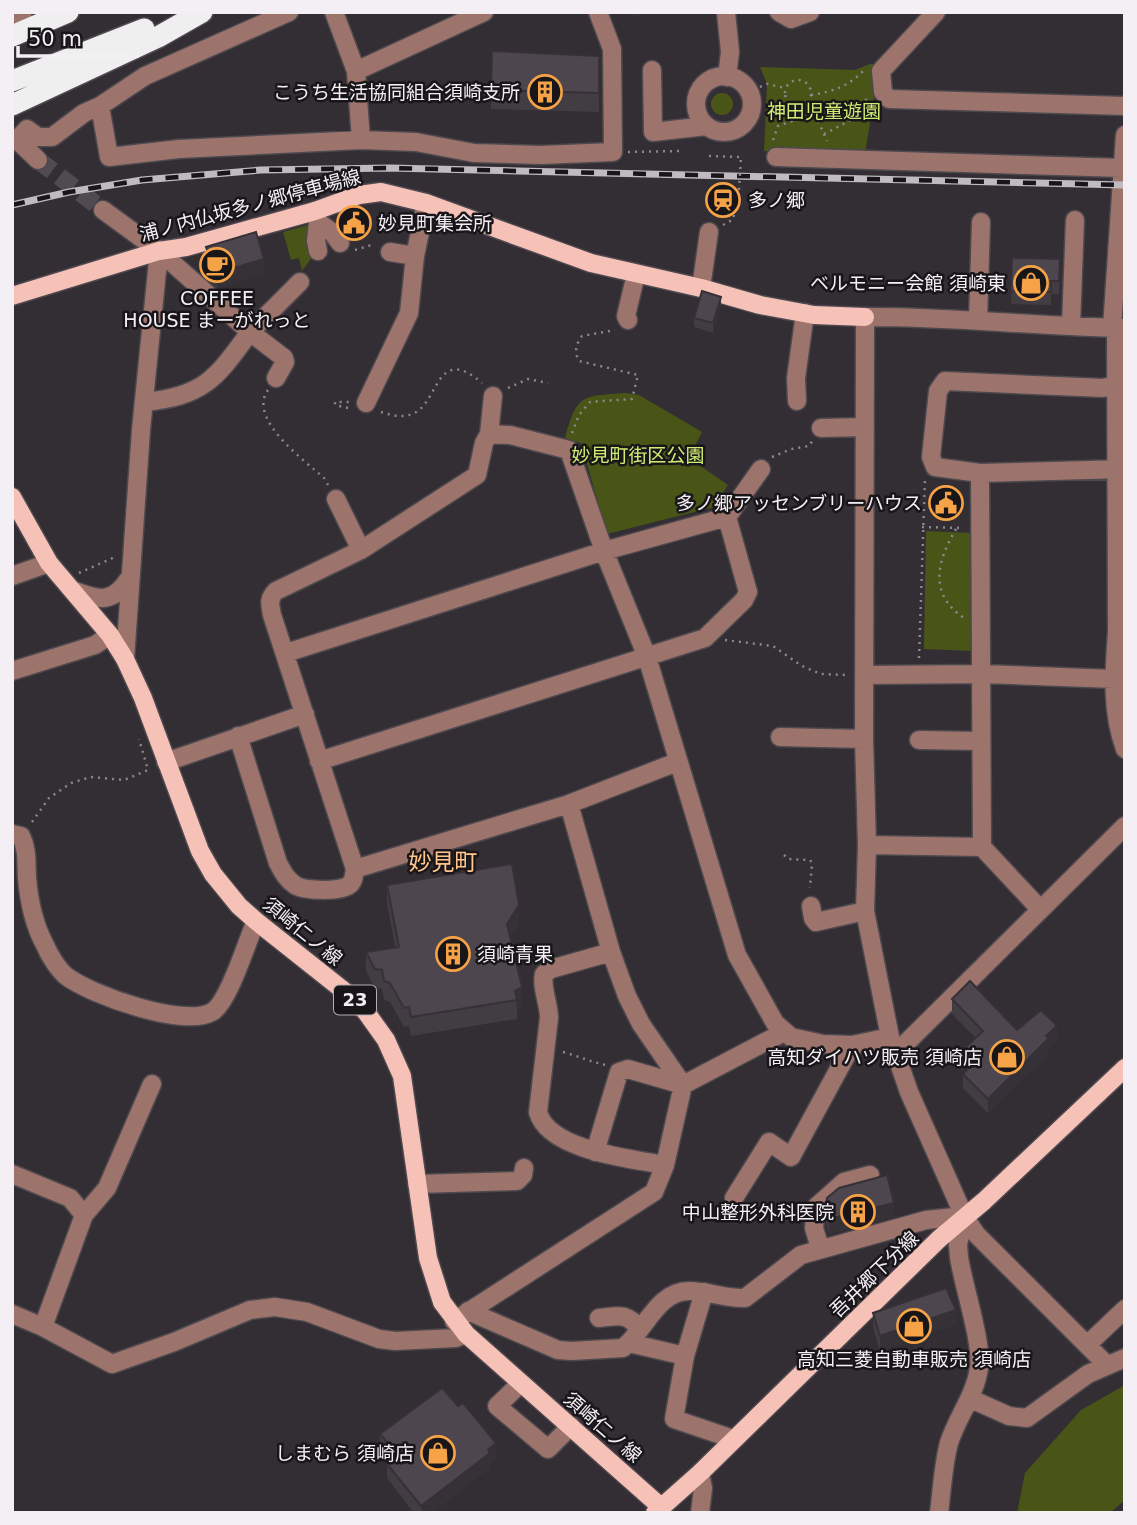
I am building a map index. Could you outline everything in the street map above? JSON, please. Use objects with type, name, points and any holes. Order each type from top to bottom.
[{"type":"highway","points":[[20,26],[68,12]]},
{"type":"highway","points":[[12,81],[188,12]]},
{"type":"highway","points":[[12,105],[158,37],[202,12]]},
{"type":"main road","name":"浦ノ内仏坂多ノ郷停車場線","points":[[12,296],[159,251],[316,216],[359,195],[381,192],[426,203],[591,263],[701,288],[760,306],[805,313],[865,317]]},
{"type":"main road","name":"須崎仁ノ線","points":[[12,497],[50,562],[73,583],[125,659],[143,698],[200,850],[213,874],[239,906],[353,998],[386,1040],[402,1076],[433,1277],[442,1302],[520,1384],[571,1426],[658,1510]]},
{"type":"main road","name":"吾井郷下分線","points":[[658,1510],[700,1473],[964,1216],[984,1201],[1125,1068]]},
{"type":"street","points":[[38,160],[15,139],[27,129],[38,137],[52,137],[84,113],[100,106],[145,76],[289,12]]},
{"type":"street","points":[[334,12],[356,71],[361,140]]},
{"type":"street","points":[[356,71],[484,12]]},
{"type":"street","points":[[100,106],[109,157],[179,149],[361,140],[416,142],[474,153],[541,155],[613,152],[612,49],[598,12]]},
{"type":"street","points":[[726,12],[730,52],[727,76]]},
{"type":"street","points":[[779,12],[791,19],[810,12]]},
{"type":"street","points":[[936,12],[881,71],[883,92],[889,99],[1125,106]]},
{"type":"street","points":[[652,70],[653,132],[706,126],[724,132],[742,126],[752,110],[750,92],[744,84],[727,76],[710,80],[698,94],[697,111],[706,126]]},
{"type":"street","points":[[1125,135],[1116,384],[1120,469],[1120,597],[1114,679],[1115,711],[1125,749]]},
{"type":"street","points":[[773,154],[1122,168]]},
{"type":"street","points":[[366,402],[409,313],[415,256],[426,203]]},
{"type":"street","points":[[103,210],[159,251],[250,332],[284,358],[285,362],[275,379]]},
{"type":"street","points":[[316,216],[340,243]]},
{"type":"street","points":[[316,216],[318,251]]},
{"type":"street","points":[[1071,326],[1075,220]]},
{"type":"street","points":[[978,321],[981,222]]},
{"type":"street","points":[[701,288],[709,232]]},
{"type":"street","points":[[125,659],[144,402],[159,251]]},
{"type":"street","points":[[390,252],[415,256]]},
{"type":"street","points":[[628,320],[626,316],[636,274]]},
{"type":"street","points":[[144,402],[200,389],[218,374],[250,332],[300,282]]},
{"type":"street","points":[[797,401],[796,379],[805,313]]},
{"type":"street","points":[[1107,1365],[976,1234],[964,1216],[909,1092],[893,1045],[865,911],[865,317],[928,316],[1118,328]]},
{"type":"street","points":[[1116,384],[1103,388],[954,379],[945,381],[938,391],[931,457],[935,467],[980,473],[1120,469]]},
{"type":"street","points":[[238,736],[274,852],[286,877],[293,884],[309,890],[349,886],[355,869],[318,761],[269,602],[276,591],[360,550],[477,475],[489,433],[493,397]]},
{"type":"street","points":[[821,428],[865,427]]},
{"type":"street","points":[[489,433],[510,435],[569,450],[604,551],[647,657],[737,955],[775,1023],[792,1037],[822,1044],[893,1045],[1125,826]]},
{"type":"street","points":[[286,653],[604,551],[727,517],[761,469]]},
{"type":"street","points":[[980,473],[982,847],[1040,909]]},
{"type":"street","points":[[336,499],[360,550]]},
{"type":"street","points":[[318,761],[705,639],[744,600],[748,592],[727,517]]},
{"type":"street","points":[[12,576],[50,562]]},
{"type":"street","points":[[73,583],[95,599],[106,598],[121,590],[130,577]]},
{"type":"street","points":[[13,669],[95,645],[110,635]]},
{"type":"street","points":[[866,675],[982,674],[1114,679]]},
{"type":"street","points":[[166,762],[305,714]]},
{"type":"street","points":[[780,737],[864,739]]},
{"type":"street","points":[[919,740],[981,741]]},
{"type":"street","points":[[355,869],[569,804],[677,762]]},
{"type":"street","points":[[12,1314],[43,1327],[112,1364],[174,1342],[250,1310],[275,1307],[307,1312],[379,1339],[395,1341],[456,1338],[463,1322],[648,1198],[658,1184],[665,1165],[683,1085],[641,1024],[626,996],[569,804]]},
{"type":"street","points":[[17,835],[25,844],[29,893],[35,922],[45,946],[64,974],[94,992],[123,1003],[198,1017],[214,1011],[223,1000],[233,979],[256,921]]},
{"type":"street","points":[[867,845],[982,847]]},
{"type":"street","points":[[811,905],[816,922],[865,911]]},
{"type":"street","points":[[611,952],[551,969],[544,974],[542,982],[549,1004],[538,1112],[541,1122],[549,1130],[595,1152],[665,1165]]},
{"type":"street","points":[[595,1152],[619,1072],[628,1069],[683,1085],[784,1032]]},
{"type":"street","points":[[734,1198],[769,1142],[791,1157],[852,1045]]},
{"type":"street","points":[[43,1327],[84,1215],[107,1188],[152,1084]]},
{"type":"street","points":[[417,1184],[517,1181],[523,1175],[524,1168]]},
{"type":"street","points":[[12,1174],[70,1198],[84,1215]]},
{"type":"street","points":[[821,1248],[814,1228],[816,1207],[844,1182],[870,1175]]},
{"type":"street","points":[[463,1322],[558,1350],[623,1348],[670,1297],[679,1292],[745,1297],[801,1255],[926,1220],[964,1216]]},
{"type":"street","points":[[939,1513],[948,1446],[971,1399],[979,1367],[979,1350],[963,1281],[958,1245],[964,1216]]},
{"type":"street","points":[[704,1292],[685,1356],[674,1419],[733,1439]]},
{"type":"street","points":[[1087,1345],[1125,1309]]},
{"type":"street","points":[[598,1318],[632,1318],[634,1335]]},
{"type":"street","points":[[634,1335],[685,1356]]},
{"type":"street","points":[[971,1399],[1009,1416],[1027,1418],[1088,1374],[1125,1358]]},
{"type":"street","points":[[520,1384],[497,1406],[548,1448],[571,1426]]},
{"type":"street","points":[[700,1473],[703,1489],[700,1513]]},
{"type":"path","points":[[811,95],[830,92],[854,80],[870,64]]},
{"type":"path","points":[[785,88],[793,80],[802,80],[809,86],[811,95],[806,104]]},
{"type":"path","points":[[760,87],[767,84],[785,88]]},
{"type":"path","points":[[773,154],[778,126],[792,121],[793,106],[786,99],[785,88]]},
{"type":"path","points":[[823,134],[850,120],[858,105],[866,98],[874,98]]},
{"type":"path","points":[[793,106],[806,104]]},
{"type":"path","points":[[806,104],[831,148]]},
{"type":"path","points":[[613,152],[680,151]]},
{"type":"path","points":[[709,156],[741,157],[738,206],[732,220]]},
{"type":"path","points":[[340,243],[334,248],[337,254],[374,244],[383,246],[390,252]]},
{"type":"path","points":[[569,450],[572,432],[585,407],[590,402],[632,399],[638,375],[579,361],[575,355],[577,342],[582,335],[624,329],[628,320]]},
{"type":"path","points":[[348,408],[335,405],[335,402],[365,405],[366,402],[378,412],[396,416],[416,412],[425,403],[436,382],[445,373],[453,370],[473,375],[493,397],[528,379],[548,383]]},
{"type":"path","points":[[275,379],[262,397],[263,411],[282,441],[324,478],[336,499]]},
{"type":"path","points":[[761,469],[767,460],[776,454],[812,444],[814,424],[821,428]]},
{"type":"path","points":[[918,676],[925,473],[931,457]]},
{"type":"path","points":[[922,527],[972,528]]},
{"type":"path","points":[[956,529],[941,560],[939,583],[942,596],[961,616],[980,623]]},
{"type":"path","points":[[73,583],[122,554]]},
{"type":"path","points":[[705,639],[773,646],[802,666],[821,674],[866,675]]},
{"type":"path","points":[[17,835],[49,798],[71,783],[91,777],[124,780],[148,770],[136,730]]},
{"type":"path","points":[[783,855],[788,859],[810,860],[812,863],[811,905]]},
{"type":"path","points":[[546,1048],[584,1057],[587,1061],[628,1069]]},
{"type":"green space","name":"神田児童遊園","points":[[876,64],[874,98],[865,154],[764,151],[767,84],[760,67],[855,70]]},
{"type":"green space","points":[[722,93],[730,96],[733,104],[730,112],[722,115],[714,112],[711,104],[714,96]]},
{"type":"green space","points":[[315,223],[313,256],[302,271],[299,258],[291,260],[283,232]]},
{"type":"green space","name":"妙見町街区公園","points":[[600,395],[639,395],[702,432],[689,458],[728,485],[714,507],[607,534],[581,443],[565,438],[574,412],[584,400]]},
{"type":"green space","points":[[926,531],[973,533],[972,651],[924,649]]},
{"type":"green space","points":[[1125,1385],[1125,1500],[1110,1513],[1017,1513],[1025,1473],[1081,1410]]},
{"type":"building","points":[[492,51],[599,56],[599,93],[491,90]]},
{"type":"building","points":[[256,232],[264,259],[217,273],[213,269],[206,247]]},
{"type":"building","points":[[1012,258],[1060,259],[1059,281],[1051,281],[1051,292],[1011,291]]},
{"type":"building","points":[[702,291],[721,297],[713,323],[694,318]]},
{"type":"building","name":"須崎青果","points":[[512,864],[519,905],[507,924],[522,987],[515,991],[517,1000],[411,1017],[409,1007],[404,1008],[390,983],[384,981],[382,970],[375,969],[366,952],[399,947],[387,885]]},
{"type":"building","name":"高知ダイハツ販売 須崎店","points":[[970,981],[1017,1030],[1041,1010],[1057,1026],[1046,1036],[1049,1038],[988,1099],[963,1074],[978,1059],[966,1047],[983,1031],[952,999]]},
{"type":"building","points":[[887,1175],[894,1203],[829,1219],[827,1198],[839,1188]]},
{"type":"building","points":[[946,1288],[956,1310],[880,1336],[873,1313]]},
{"type":"building","name":"しまむら 須崎店","points":[[442,1388],[458,1406],[463,1403],[496,1443],[488,1450],[490,1453],[421,1506],[387,1464],[398,1455],[380,1434]]},
{"type":"tunnel","points":[[38,160],[103,210]]},
{"type":"railway","points":[[12,205],[142,180],[261,170],[390,168],[1125,185]]},
{"type":"place","name":"こうち生活協同組合須崎支所","points":[[545,92]]},
{"type":"place","name":"多ノ郷","points":[[723,200]]},
{"type":"place","name":"妙見町集会所","points":[[354,223]]},
{"type":"place","name":"COFFEE HOUSE まーがれっと","points":[[217,265]]},
{"type":"place","name":"ベルモニー会館 須崎東","points":[[1031,283]]},
{"type":"place","name":"多ノ郷アッセンブリーハウス","points":[[946,503]]},
{"type":"place","name":"須崎青果","points":[[453,954]]},
{"type":"place","name":"高知ダイハツ販売 須崎店","points":[[1007,1057]]},
{"type":"place","name":"中山整形外科医院","points":[[858,1212]]},
{"type":"place","name":"高知三菱自動車販売 須崎店","points":[[914,1326]]},
{"type":"place","name":"しまむら 須崎店","points":[[438,1453]]},
{"type":"district","name":"妙見町","points":[[443,862]]}]
